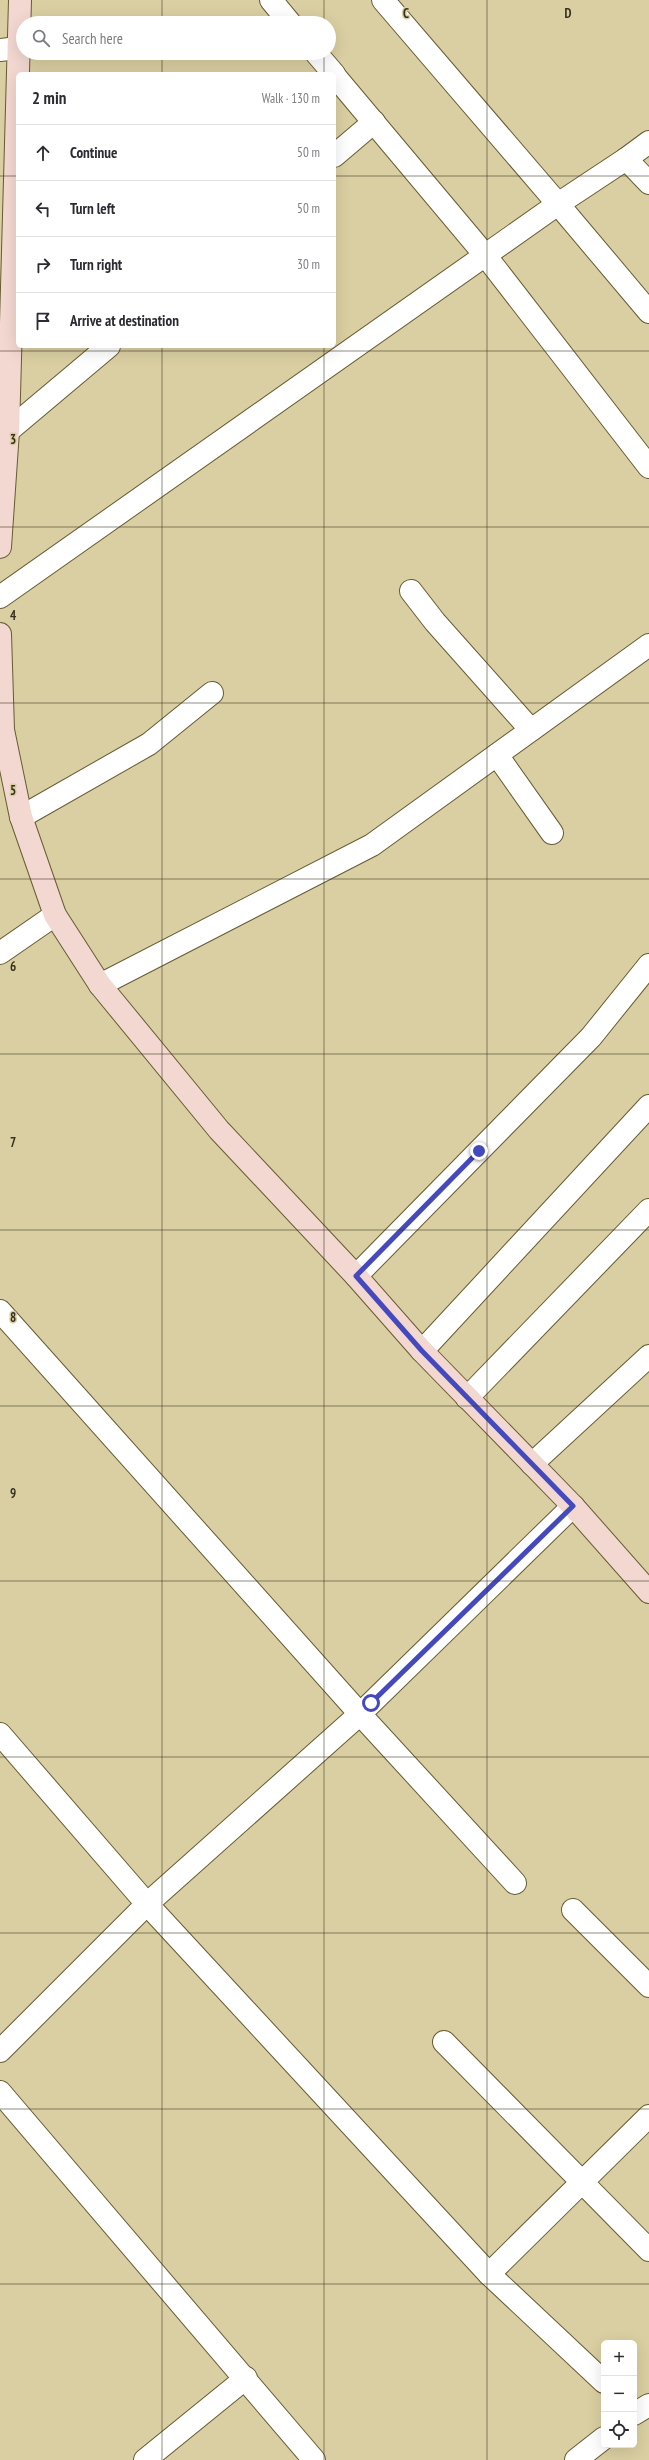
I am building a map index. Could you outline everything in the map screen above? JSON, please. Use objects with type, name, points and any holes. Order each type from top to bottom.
[{"type":"main road","points":[[16,16],[20,0]]},
{"type":"main road","points":[[0,547],[8,431],[9,49],[16,18]]},
{"type":"main road","points":[[0,634],[3,730],[21,817],[55,915],[100,985],[219,1130],[356,1276],[422,1351],[573,1506],[649,1592]]},
{"type":"street","points":[[271,0],[284,16]]},
{"type":"street","points":[[383,0],[649,312]]},
{"type":"street","points":[[322,60],[332,72]]},
{"type":"street","points":[[336,76],[485,255],[649,467]]},
{"type":"street","points":[[336,154],[374,122]]},
{"type":"street","points":[[0,597],[485,255],[649,142]]},
{"type":"street","points":[[626,158],[649,183]]},
{"type":"street","points":[[8,431],[107,348]]},
{"type":"street","points":[[411,591],[435,622],[531,730]]},
{"type":"street","points":[[100,985],[372,845],[649,645]]},
{"type":"street","points":[[21,817],[149,744],[212,693]]},
{"type":"street","points":[[497,755],[552,833]]},
{"type":"street","points":[[0,953],[55,915]]},
{"type":"street","points":[[356,1276],[591,1038],[649,965]]},
{"type":"street","points":[[422,1351],[649,1106]]},
{"type":"street","points":[[467,1398],[649,1210]]},
{"type":"street","points":[[0,1311],[360,1714],[515,1883]]},
{"type":"street","points":[[532,1464],[649,1356]]},
{"type":"street","points":[[0,2051],[148,1904],[360,1714],[573,1506]]},
{"type":"street","points":[[0,1734],[148,1904],[489,2274],[601,2379]]},
{"type":"street","points":[[573,1910],[649,1986]]},
{"type":"street","points":[[444,2042],[582,2184],[649,2250]]},
{"type":"street","points":[[0,2092],[246,2378],[314,2460]]},
{"type":"street","points":[[489,2274],[582,2184],[649,2116]]},
{"type":"street","points":[[145,2460],[246,2378]]},
{"type":"street","points":[[576,2460],[601,2440]]},
{"type":"route","points":[[371,1703],[573,1506],[422,1351],[356,1276],[479,1151]]}]
